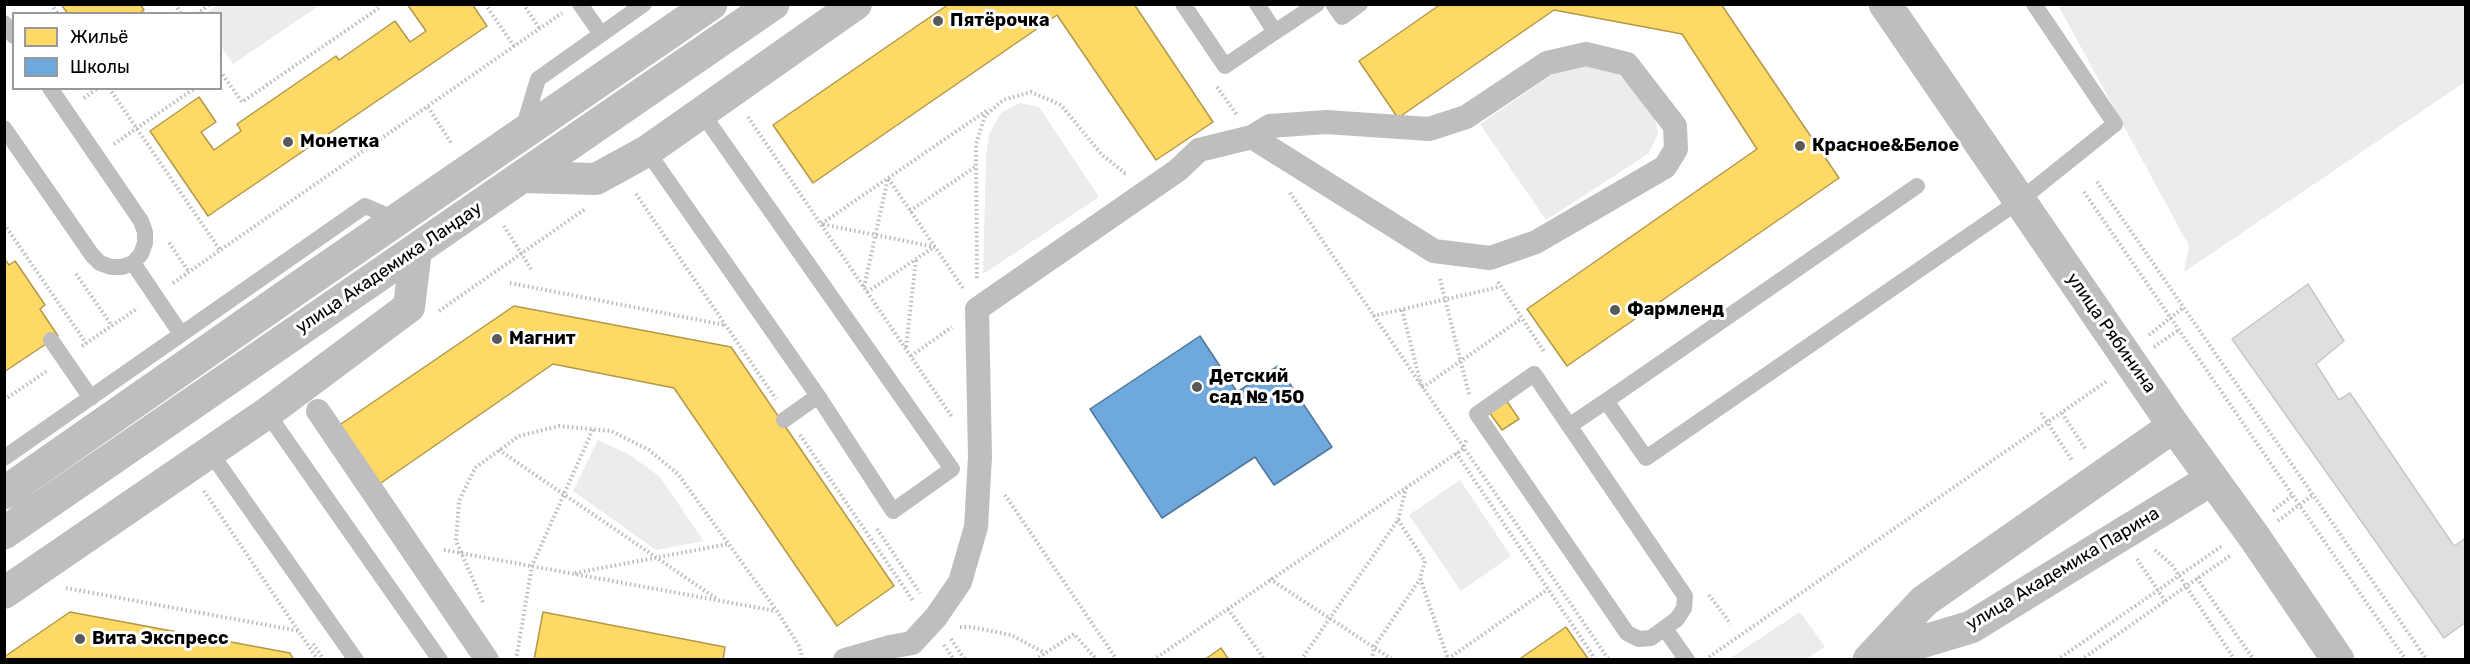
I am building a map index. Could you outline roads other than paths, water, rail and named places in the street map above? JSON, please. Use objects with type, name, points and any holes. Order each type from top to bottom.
[{"type":"street","name":"улица Академика Ландау","points":[[4,493],[711,4]]},
{"type":"street","name":"улица Академика Ландау","points":[[4,533],[773,4]]},
{"type":"street","points":[[522,177],[596,179],[646,151],[856,4]]},
{"type":"street","name":"улица Рябинина","points":[[1886,4],[2174,426],[2338,660]]},
{"type":"street","points":[[845,660],[912,643],[930,624],[960,582],[976,527],[980,457],[977,309],[1178,170],[1199,150],[1252,136],[1270,126],[1326,122],[1429,129],[1467,117],[1547,63],[1586,54],[1627,64],[1675,126],[1676,149],[1665,167],[1536,242],[1490,258],[1434,251],[1252,136]]},
{"type":"street","points":[[4,593],[267,413],[409,307],[416,250]]},
{"type":"street","points":[[318,411],[487,660]]},
{"type":"street","name":"улица Академика Парина","points":[[1871,658],[1924,601],[2174,426]]},
{"type":"street","name":"улица Академика Парина","points":[[1871,658],[1971,627],[2212,479]]},
{"type":"lane","points":[[522,134],[538,79],[644,4]]},
{"type":"lane","points":[[1183,4],[1225,66],[1317,4]]},
{"type":"lane","points":[[1257,4],[1275,32]]},
{"type":"lane","points":[[1333,4],[1342,17],[1360,4]]},
{"type":"lane","points":[[1606,401],[1646,458],[2019,201],[2115,124],[2034,4]]},
{"type":"lane","points":[[573,8],[601,34]]},
{"type":"lane","points":[[4,128],[92,255],[100,263],[111,267],[122,267],[133,263],[141,254],[145,243],[145,232],[141,221],[51,90]]},
{"type":"lane","points":[[646,151],[818,396],[893,511],[952,469],[702,113]]},
{"type":"lane","points":[[1569,426],[1917,186]]},
{"type":"lane","points":[[4,458],[365,206],[399,220]]},
{"type":"lane","points":[[133,263],[181,334]]},
{"type":"lane","points":[[51,340],[91,398]]},
{"type":"lane","points":[[1534,374],[1681,586],[1685,596],[1684,608],[1677,619],[1665,629],[1651,638],[1639,639],[1627,633],[1477,414],[1534,374]]},
{"type":"lane","points":[[784,420],[818,396]]},
{"type":"lane","points":[[267,413],[440,660]]},
{"type":"lane","points":[[210,452],[356,660]]},
{"type":"lane","points":[[1665,629],[1688,660]]},
{"type":"place","name":"Пятёрочка","points":[[938,21]]},
{"type":"place","name":"Монетка","points":[[288,142]]},
{"type":"place","name":"Красное&Белое","points":[[1800,146]]},
{"type":"place","name":"Фармленд","points":[[1615,310]]},
{"type":"place","name":"Магнит","points":[[497,339]]},
{"type":"place","name":"Детский сад № 150","points":[[1197,387]]},
{"type":"place","name":"Вита Экспресс","points":[[80,639]]}]
